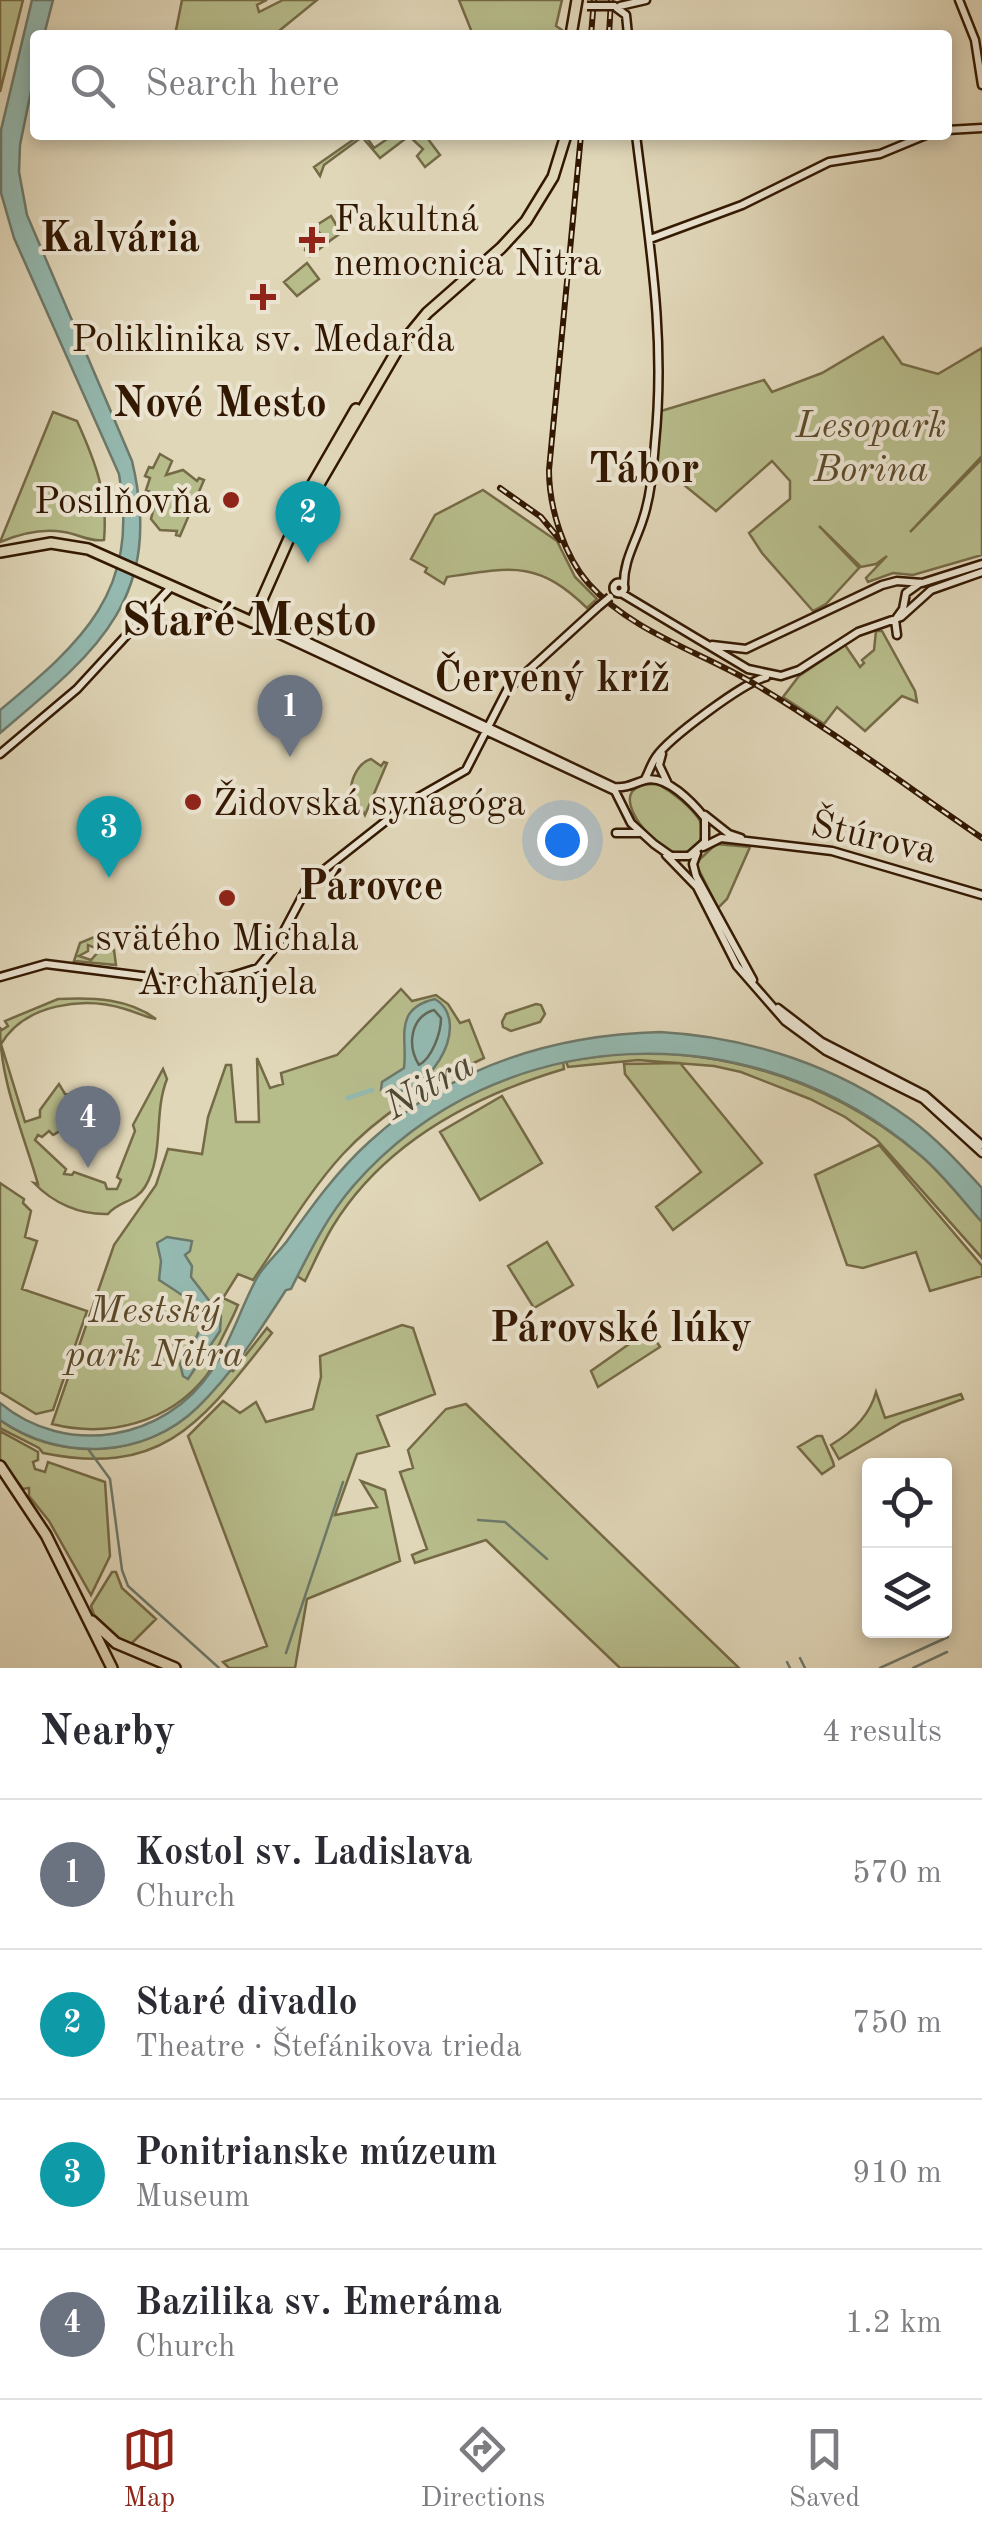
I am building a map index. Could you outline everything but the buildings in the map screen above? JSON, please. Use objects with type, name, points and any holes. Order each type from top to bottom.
[{"type":"main road","points":[[570,30],[578,4]]},
{"type":"main road","points":[[0,550],[52,543],[104,552],[250,618],[277,557],[402,339],[524,219],[553,178],[561,140]]},
{"type":"main road","points":[[0,1466],[46,1535],[109,1668]]},
{"type":"main road","points":[[0,1475],[47,1548],[109,1668]]},
{"type":"main road","points":[[85,1611],[114,1642],[175,1668]]},
{"type":"street","points":[[578,4],[614,6],[646,0]]},
{"type":"street","points":[[959,0],[975,40],[982,84]]},
{"type":"street","points":[[614,6],[626,15],[628,30]]},
{"type":"street","points":[[952,130],[982,128]]},
{"type":"street","points":[[1,973],[46,964],[187,979],[228,978],[258,968],[276,946],[319,872],[424,793],[466,770],[517,680],[618,589],[644,519],[655,443],[660,334],[637,140]]},
{"type":"street","points":[[650,239],[742,206],[828,162],[880,154],[914,140]]},
{"type":"street","points":[[486,729],[614,786],[632,787],[644,780],[662,751],[707,712],[754,681],[799,670],[858,632],[895,620],[931,590],[982,568]]},
{"type":"street","points":[[906,592],[922,583],[982,568]]},
{"type":"street","points":[[692,638],[720,648],[746,649],[897,581],[922,583]]},
{"type":"street","points":[[897,581],[906,592],[906,612],[898,624],[897,636]]},
{"type":"street","points":[[0,754],[77,689],[173,582]]},
{"type":"street","points":[[618,589],[746,668],[781,676]]},
{"type":"street","points":[[897,636],[895,620],[903,609],[906,592]]},
{"type":"street","points":[[250,618],[615,791],[631,823],[696,886],[737,966],[785,1021],[853,1062],[892,1079],[942,1114],[982,1150]]},
{"type":"street","points":[[882,623],[891,626],[897,636]]},
{"type":"street","points":[[746,649],[746,668],[755,676],[754,681]]},
{"type":"street","points":[[662,751],[659,764],[669,784],[729,834],[752,841]]},
{"type":"street","points":[[622,788],[649,772]]},
{"type":"street","points":[[644,780],[669,784]]},
{"type":"street","points":[[632,787],[616,832],[629,830],[644,835]]},
{"type":"street","points":[[700,812],[707,828],[694,872],[740,960],[775,1006],[812,1039]]},
{"type":"street","points":[[666,854],[682,858],[722,838],[752,841]]},
{"type":"street","name":"Štúrova","points":[[752,841],[832,852],[982,895]]},
{"type":"street","points":[[720,936],[740,960]]},
{"type":"green space","points":[[0,0],[23,0],[0,92]]},
{"type":"green space","points":[[182,0],[267,0],[257,5],[259,12],[283,0],[317,0],[280,30],[176,30]]},
{"type":"green space","points":[[459,0],[562,0],[556,26],[562,30],[471,30]]},
{"type":"green space","points":[[358,140],[324,165],[320,176],[314,167]]},
{"type":"green space","points":[[365,140],[374,148],[386,140],[404,140],[380,158]]},
{"type":"green space","points":[[413,140],[429,140],[440,155],[425,167],[417,156],[423,149]]},
{"type":"green space","points":[[331,216],[341,233],[328,242],[319,232],[316,245],[326,244],[310,256],[305,250],[312,228]]},
{"type":"green space","points":[[307,263],[319,279],[297,296],[284,282]]},
{"type":"green space","name":"Lesopark Borina","points":[[883,337],[902,364],[938,374],[982,348],[982,456],[910,532],[982,459],[982,555],[913,575],[893,573],[868,582],[866,578],[887,556],[876,564],[861,567],[819,526],[859,568],[826,604],[813,611],[749,533],[790,499],[790,481],[772,461],[716,511],[657,463],[661,411],[764,380],[772,392],[822,373]]},
{"type":"green space","points":[[53,412],[77,421],[90,451],[102,494],[104,540],[48,531],[0,542]]},
{"type":"green space","points":[[160,454],[172,461],[166,475],[183,470],[197,481],[204,480],[180,536],[177,531],[160,530],[151,519],[157,495],[146,490],[150,478],[145,476]]},
{"type":"green space","points":[[483,490],[557,541],[575,577],[597,599],[587,608],[553,582],[523,571],[447,577],[444,584],[411,559],[435,515]]},
{"type":"green space","points":[[876,631],[882,631],[915,691],[917,702],[902,696],[865,731],[837,707],[824,724],[783,697],[799,676],[845,645],[860,667],[874,650]]},
{"type":"green space","points":[[371,759],[381,766],[387,763],[365,815],[362,809],[346,805],[353,798],[354,775]]},
{"type":"green space","points":[[658,784],[681,800],[700,821],[702,835],[691,850],[677,853],[660,845],[633,812],[632,792],[641,786]]},
{"type":"green space","points":[[716,844],[750,847],[727,899],[718,908],[697,866]]},
{"type":"green space","points":[[111,935],[110,946],[98,949],[88,945],[88,951],[79,956],[91,960],[99,951],[114,950],[116,965],[74,961],[80,943]]},
{"type":"green space","name":"Mestský park Nitra","points":[[401,989],[412,1001],[436,995],[448,1004],[460,1023],[469,1020],[484,1058],[409,1099],[343,1154],[307,1199],[253,1280],[238,1274],[223,1298],[238,1305],[210,1370],[191,1392],[156,1416],[136,1423],[94,1429],[52,1424],[114,1245],[156,1185],[168,1149],[202,1154],[208,1117],[226,1065],[231,1065],[236,1122],[259,1122],[257,1058],[270,1088],[283,1084],[281,1073],[337,1055]]},
{"type":"green space","points":[[58,999],[111,1001],[156,1019],[109,1005],[74,1004],[25,1020],[1,1044],[25,1122],[40,1117],[40,1110],[59,1084],[65,1094],[89,1096],[77,1119],[53,1135],[49,1131],[35,1140],[66,1169],[64,1174],[74,1172],[105,1183],[107,1189],[117,1189],[121,1180],[117,1177],[135,1131],[133,1125],[163,1069],[167,1079],[151,1174],[141,1192],[108,1214],[68,1206],[34,1183],[38,1184],[8,1087],[1,1048],[0,1028],[8,1026],[5,1021]]},
{"type":"green space","points":[[541,1005],[545,1014],[540,1022],[511,1031],[503,1027],[506,1014]]},
{"type":"green space","points":[[629,1052],[708,1058],[746,1066],[819,1091],[853,1109],[919,1154],[944,1178],[982,1222],[982,1258],[876,1139],[810,1099],[741,1072],[714,1066],[638,1060],[568,1067],[566,1061]]},
{"type":"green space","points":[[563,1061],[564,1069],[464,1109],[405,1147],[354,1197],[329,1233],[305,1281],[297,1276],[335,1209],[356,1182],[407,1135],[436,1114],[497,1082]]},
{"type":"green space","points":[[680,1063],[762,1163],[673,1230],[656,1207],[701,1172],[625,1074],[624,1064]]},
{"type":"green space","points":[[502,1096],[542,1163],[480,1200],[440,1132]]},
{"type":"green space","points":[[879,1145],[982,1266],[982,1276],[930,1291],[916,1252],[863,1268],[847,1265],[815,1175]]},
{"type":"green space","points":[[0,1183],[24,1199],[31,1211],[25,1237],[37,1241],[22,1289],[87,1311],[53,1410],[36,1414],[0,1392]]},
{"type":"green space","points":[[547,1242],[573,1285],[534,1308],[508,1266]]},
{"type":"green space","points":[[402,1325],[413,1328],[435,1394],[377,1416],[389,1446],[357,1454],[335,1515],[377,1507],[361,1481],[385,1490],[400,1561],[307,1599],[295,1668],[229,1668],[223,1662],[267,1646],[188,1436],[223,1401],[240,1413],[256,1402],[266,1422],[313,1409],[321,1377],[320,1356]]},
{"type":"green space","points":[[267,1328],[272,1333],[201,1416],[151,1449],[121,1457],[85,1459],[43,1453],[0,1428],[0,1420],[45,1442],[69,1447],[94,1449],[143,1440],[193,1411],[228,1370],[233,1371]]},
{"type":"green space","points":[[649,1330],[660,1347],[598,1387],[591,1371]]},
{"type":"green space","points":[[876,1392],[885,1418],[961,1394],[963,1399],[902,1422],[839,1459],[831,1445],[859,1423]]},
{"type":"green space","points":[[466,1404],[739,1668],[620,1668],[486,1540],[415,1563],[412,1555],[427,1549],[400,1472],[413,1468],[408,1450],[446,1409]]},
{"type":"green space","points":[[0,1431],[38,1452],[38,1460],[33,1462],[35,1469],[45,1472],[48,1462],[105,1482],[110,1556],[91,1595],[49,1521],[29,1496],[29,1488],[23,1489],[0,1459]]},
{"type":"green space","points":[[822,1436],[834,1466],[822,1474],[798,1447]]},
{"type":"green space","points":[[112,1572],[116,1572],[122,1588],[156,1619],[130,1645],[105,1630],[91,1606]]},
{"type":"water","points":[[32,0],[53,0],[45,30],[30,30],[30,96],[19,172],[27,215],[132,461],[140,509],[139,550],[130,587],[114,619],[92,648],[0,733],[0,710],[56,661],[98,611],[112,583],[121,551],[123,515],[119,474],[14,238],[1,193],[1,130]]},
{"type":"water","points":[[435,999],[446,1011],[450,1026],[440,1060],[413,1086],[397,1092],[381,1090],[382,1082],[404,1068],[407,1018],[421,1004]]},
{"type":"water","points":[[660,1032],[727,1040],[791,1057],[882,1100],[929,1134],[982,1188],[982,1222],[920,1155],[854,1108],[782,1076],[707,1058],[630,1054],[554,1065],[481,1090],[413,1130],[354,1185],[327,1222],[291,1289],[286,1290],[223,1380],[177,1424],[153,1437],[102,1449],[49,1443],[0,1420],[0,1403],[26,1420],[54,1431],[113,1434],[168,1413],[192,1394],[212,1370],[258,1276],[315,1202],[369,1142],[401,1116],[468,1075],[504,1060],[580,1040]]},
{"type":"water","points":[[167,1237],[192,1241],[185,1255],[192,1266],[191,1277],[221,1316],[220,1331],[188,1379],[180,1364],[198,1334],[201,1315],[188,1300],[159,1280],[161,1261],[157,1243]]},
{"type":"waterway","name":"Nitra","points":[[348,1098],[372,1090]]},
{"type":"waterway","points":[[88,1449],[110,1479],[122,1570],[128,1586],[219,1668]]},
{"type":"waterway","points":[[286,1653],[343,1482]]},
{"type":"waterway","points":[[478,1520],[505,1522],[547,1559]]},
{"type":"waterway","points":[[880,1668],[946,1638]]},
{"type":"waterway","points":[[913,1668],[947,1652]]},
{"type":"waterway","points":[[800,1658],[805,1668]]},
{"type":"waterway","points":[[787,1662],[790,1668]]},
{"type":"railway","points":[[591,30],[594,0]]},
{"type":"railway","points":[[609,30],[611,0]]},
{"type":"railway","points":[[581,140],[549,470],[555,515],[572,560],[589,584],[625,615],[782,701],[982,838]]},
{"type":"railway","points":[[500,488],[541,517],[560,540]]},
{"type":"place","name":"Fakultná nemocnica Nitra","points":[[312,240]]},
{"type":"place","name":"Poliklinika sv. Medarda","points":[[263,297]]},
{"type":"place","name":"Posilňovňa","points":[[231,500]]},
{"type":"place","name":"Staré divadlo","points":[[308,563]]},
{"type":"place","name":"Kostol sv. Ladislava","points":[[290,757]]},
{"type":"place","name":"Židovská synagóga","points":[[193,802]]},
{"type":"place","name":"Ponitrianske múzeum","points":[[109,878]]},
{"type":"place","name":"svätého Michala Archanjela","points":[[227,898]]},
{"type":"place","name":"Bazilika sv. Emeráma","points":[[88,1168]]},
{"type":"district","name":"Kalvária","points":[[120,236]]},
{"type":"district","name":"Nové Mesto","points":[[220,401]]},
{"type":"district","name":"Tábor","points":[[644,467]]},
{"type":"district","name":"Staré Mesto","points":[[249,618]]},
{"type":"district","name":"Červený kríž","points":[[552,676]]},
{"type":"district","name":"Párovce","points":[[371,884]]},
{"type":"district","name":"Párovské lúky","points":[[621,1326]]}]
